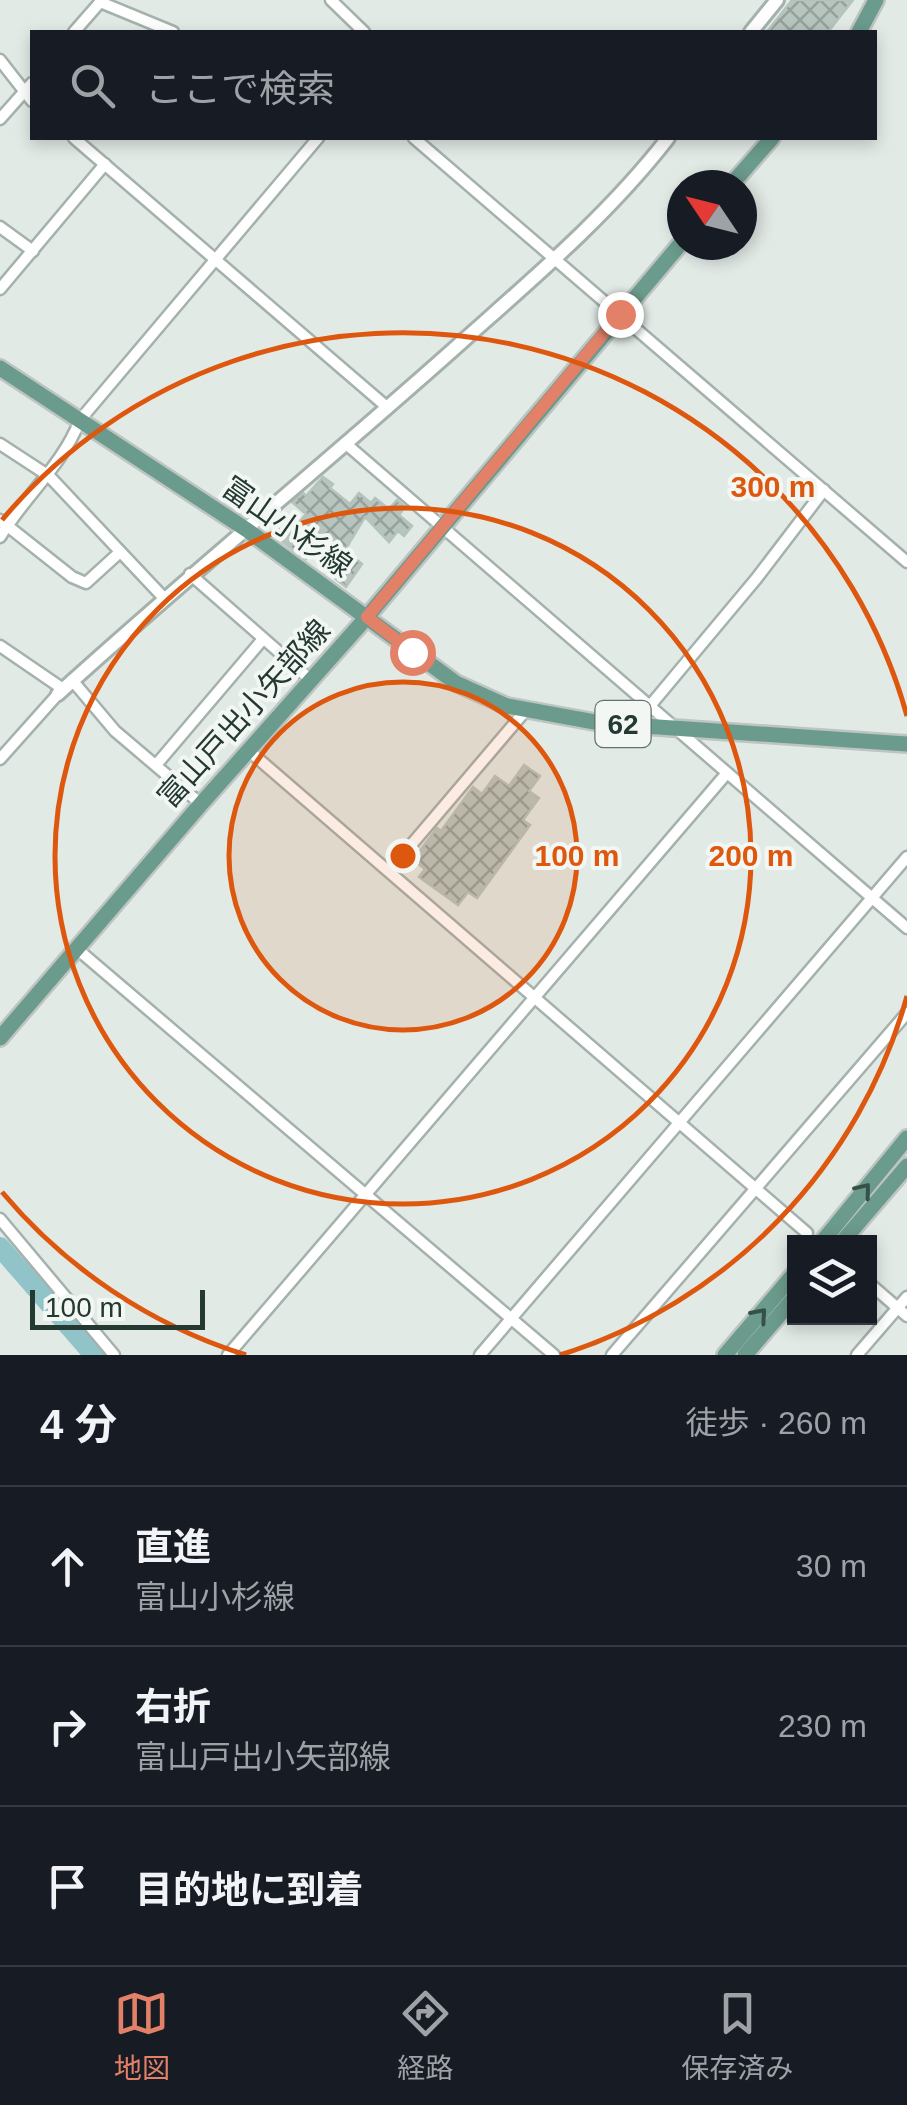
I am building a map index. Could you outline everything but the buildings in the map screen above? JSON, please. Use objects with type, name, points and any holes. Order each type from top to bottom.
[{"type":"main road","points":[[860,30],[876,0]]},
{"type":"main road","points":[[744,170],[770,140]]},
{"type":"main road","name":"富山戸出小矢部線","points":[[0,1038],[200,804],[367,617],[667,259]]},
{"type":"main road","name":"富山小杉線","points":[[0,368],[247,530],[456,682],[506,706],[600,722],[907,744]]},
{"type":"main road","points":[[817,1235],[907,1138]]},
{"type":"main road","points":[[848,1235],[907,1166]]},
{"type":"main road","points":[[725,1355],[787,1282]]},
{"type":"main road","points":[[745,1355],[787,1306]]},
{"type":"street","points":[[331,0],[362,30]]},
{"type":"street","points":[[753,30],[777,0]]},
{"type":"street","points":[[76,30],[101,1],[168,30]]},
{"type":"street","points":[[0,60],[28,98],[0,119]]},
{"type":"street","points":[[76,140],[388,408]]},
{"type":"street","points":[[0,537],[4,522],[48,476],[72,442],[80,420],[316,140]]},
{"type":"street","points":[[416,140],[907,562]]},
{"type":"street","points":[[0,759],[64,687],[190,574],[388,408],[554,259],[632,184],[666,140]]},
{"type":"street","points":[[0,290],[105,164]]},
{"type":"street","points":[[0,227],[32,252]]},
{"type":"street","points":[[0,444],[48,476],[163,598]]},
{"type":"street","points":[[345,444],[907,928]]},
{"type":"street","points":[[649,707],[756,580],[824,490]]},
{"type":"street","points":[[4,522],[48,559],[86,583],[120,552]]},
{"type":"street","points":[[190,574],[312,681]]},
{"type":"street","points":[[156,766],[263,639]]},
{"type":"street","points":[[0,646],[64,687],[200,804]]},
{"type":"street","points":[[389,871],[526,710]]},
{"type":"street","points":[[248,750],[811,1235]]},
{"type":"street","points":[[228,1355],[727,773]]},
{"type":"street","points":[[480,1355],[907,857]]},
{"type":"street","points":[[76,948],[554,1355]]},
{"type":"street","points":[[612,1355],[907,1013]]},
{"type":"street","points":[[0,1219],[114,1355]]},
{"type":"street","points":[[877,1290],[902,1312]]},
{"type":"street","points":[[857,1355],[902,1312],[907,1297]]},
{"type":"waterway","points":[[0,1247],[94,1355]]},
{"type":"route","points":[[412,652],[367,617],[620,314]]}]
